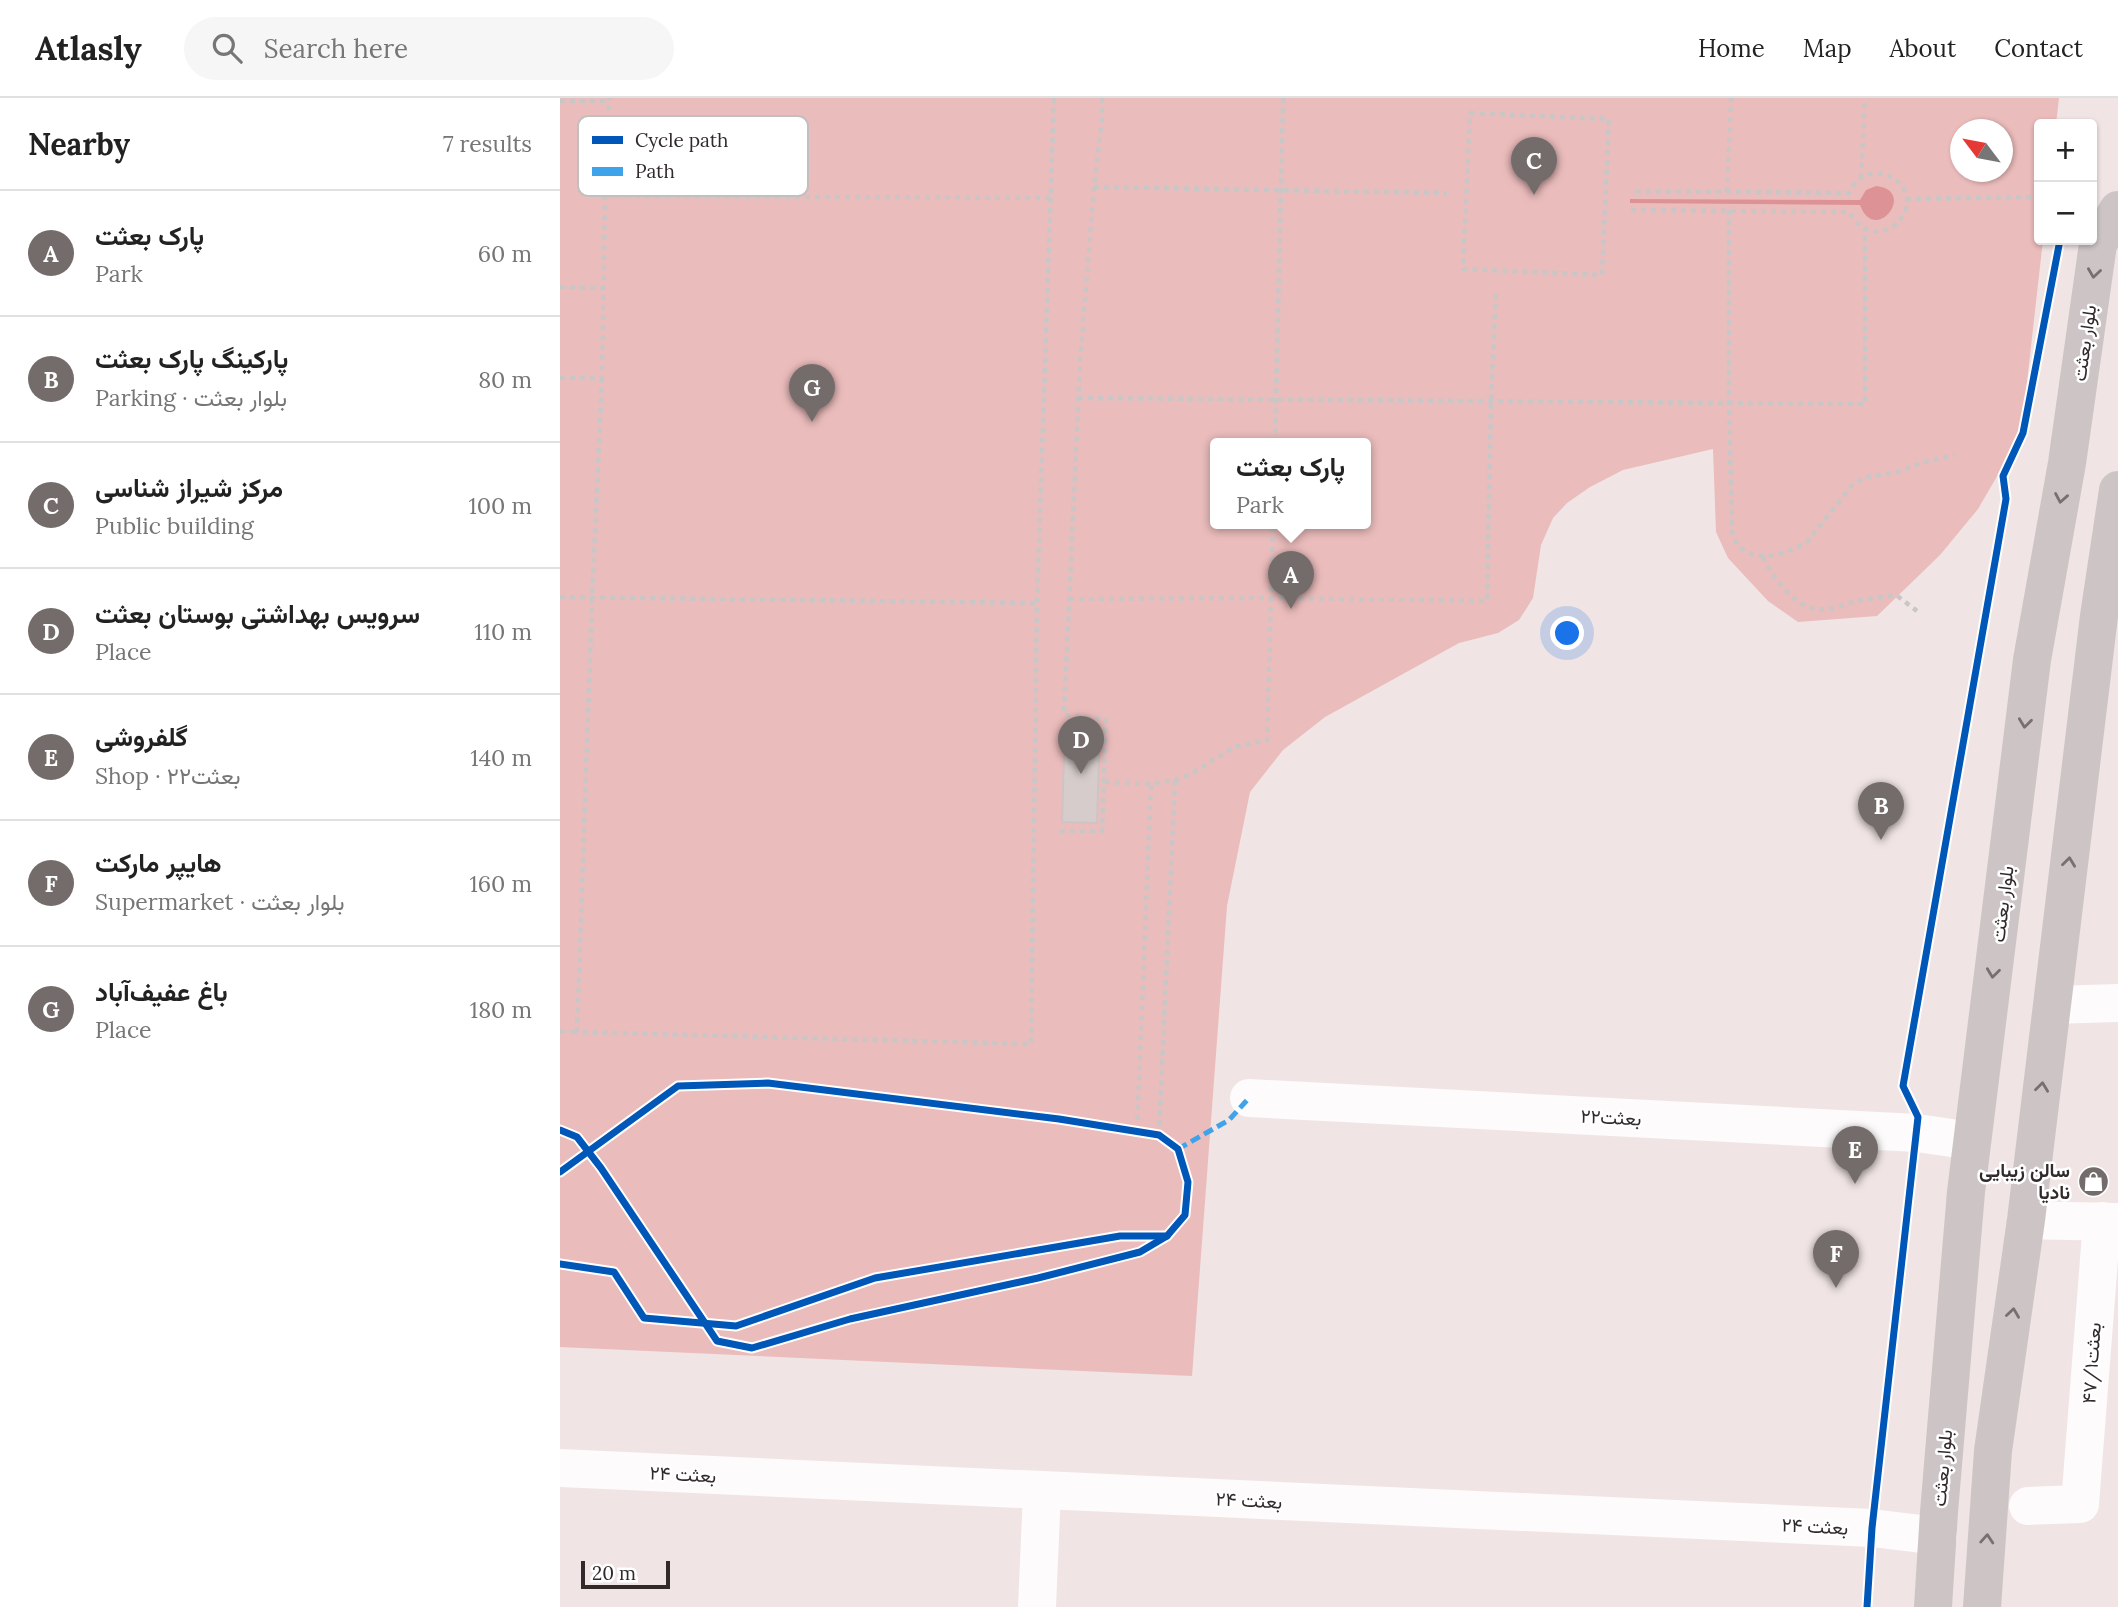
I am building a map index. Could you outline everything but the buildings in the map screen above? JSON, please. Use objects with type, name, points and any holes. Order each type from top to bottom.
[{"type":"main road","name":"بلوار بعثت","points":[[1933,1607],[1972,1141],[2032,660],[2067,463],[2098,244],[2118,210]]},
{"type":"main road","points":[[1982,1607],[1993,1451],[2026,1220],[2052,1005],[2109,617],[2118,490]]},
{"type":"street","points":[[2052,1005],[2118,1003]]},
{"type":"street","name":"بعثت۲۲","points":[[1249,1098],[1917,1133],[1972,1141]]},
{"type":"street","points":[[2026,1220],[2110,1221]]},
{"type":"street","name":"بعثت۴۷/۱","points":[[2028,1506],[2080,1504],[2110,1221]]},
{"type":"street","name":"بعثت ۲۴","points":[[560,1468],[1858,1527],[1938,1536]]},
{"type":"street","points":[[1037,1607],[1042,1491]]},
{"type":"path","points":[[560,1031],[1031,1044],[1037,603],[1054,98]]},
{"type":"path","points":[[1060,831],[1102,831],[1105,782],[1106,719],[1064,715],[1078,398],[1102,98]]},
{"type":"path","points":[[1275,438],[1283,98]]},
{"type":"path","points":[[1727,192],[1731,98]]},
{"type":"path","points":[[1861,178],[1865,98]]},
{"type":"path","points":[[560,101],[609,100]]},
{"type":"path","points":[[1470,113],[1609,119],[1602,275],[1463,269],[1470,113]]},
{"type":"path","points":[[1631,191],[1849,193],[1861,178],[1876,173],[1894,178],[1901,185],[1906,200],[1905,213],[1892,227],[1874,232],[1857,223],[1849,212],[1631,210]]},
{"type":"path","points":[[1094,187],[1447,193]]},
{"type":"path","points":[[577,1032],[602,378],[605,196],[1051,198]]},
{"type":"path","points":[[1906,200],[2034,197]]},
{"type":"path","points":[[1729,210],[1732,531],[1737,545],[1747,553],[1763,557],[1796,548],[1807,542],[1854,483],[1868,477],[1898,472],[1921,463],[1955,456]]},
{"type":"path","points":[[1078,398],[1865,404],[1865,229]]},
{"type":"path","points":[[560,287],[604,288]]},
{"type":"path","points":[[1069,599],[1487,601],[1496,291]]},
{"type":"path","points":[[560,378],[602,378]]},
{"type":"path","points":[[1105,782],[1152,784],[1175,780],[1189,775],[1235,747],[1267,740],[1273,529]]},
{"type":"path","points":[[1763,557],[1780,585],[1802,604],[1815,610],[1896,596],[1917,611]]},
{"type":"path","points":[[560,597],[1037,603]]},
{"type":"path","points":[[1159,1135],[1175,780]]},
{"type":"path","points":[[1137,1130],[1152,784]]},
{"type":"path","points":[[1124,1128],[1159,1135],[1169,1142]]},
{"type":"shaded area","points":[[560,98],[2059,98],[2057,119],[2034,119],[2034,245],[2042,245],[2021,435],[1978,509],[1940,555],[1877,616],[1798,622],[1768,601],[1728,558],[1716,532],[1713,449],[1623,470],[1590,487],[1567,503],[1553,518],[1541,545],[1533,598],[1519,620],[1498,633],[1459,643],[1325,717],[1283,750],[1250,792],[1227,906],[1192,1376],[560,1347]]},
{"type":"shaded area","points":[[1876,186],[1888,190],[1893,196],[1893,205],[1883,218],[1875,220],[1867,216],[1860,205],[1630,203],[1630,199],[1860,200],[1866,190]]},
{"type":"marked path","points":[[1178,1149],[1229,1120],[1249,1098]]},
{"type":"cycle path","points":[[1867,1607],[1872,1528],[1918,1117],[1903,1086],[2006,499],[2003,476],[2023,433],[2059,245]]},
{"type":"cycle path","points":[[560,1172],[678,1086],[768,1083],[1059,1119],[1159,1135],[1178,1149],[1188,1182],[1185,1215],[1167,1236],[1120,1236],[875,1278],[736,1326],[644,1318],[614,1272],[560,1264]]},
{"type":"cycle path","points":[[560,1130],[577,1137],[601,1168],[717,1341],[752,1348],[850,1319],[1038,1278],[1140,1252],[1167,1236]]},
{"type":"place","name":"مرکز شیراز شناسی","points":[[1534,195]]},
{"type":"place","name":"باغ عفیف‌آباد","points":[[812,422]]},
{"type":"place","name":"پارک بعثت","points":[[1291,609]]},
{"type":"place","name":"سرویس بهداشتی بوستان بعثت","points":[[1081,774]]},
{"type":"place","name":"پارکینگ پارک بعثت","points":[[1881,840]]},
{"type":"place","name":"سالن زیبایی نادیا","points":[[2093,1181]]},
{"type":"place","name":"گلفروشی","points":[[1855,1184]]},
{"type":"place","name":"هایپر مارکت","points":[[1836,1288]]}]
